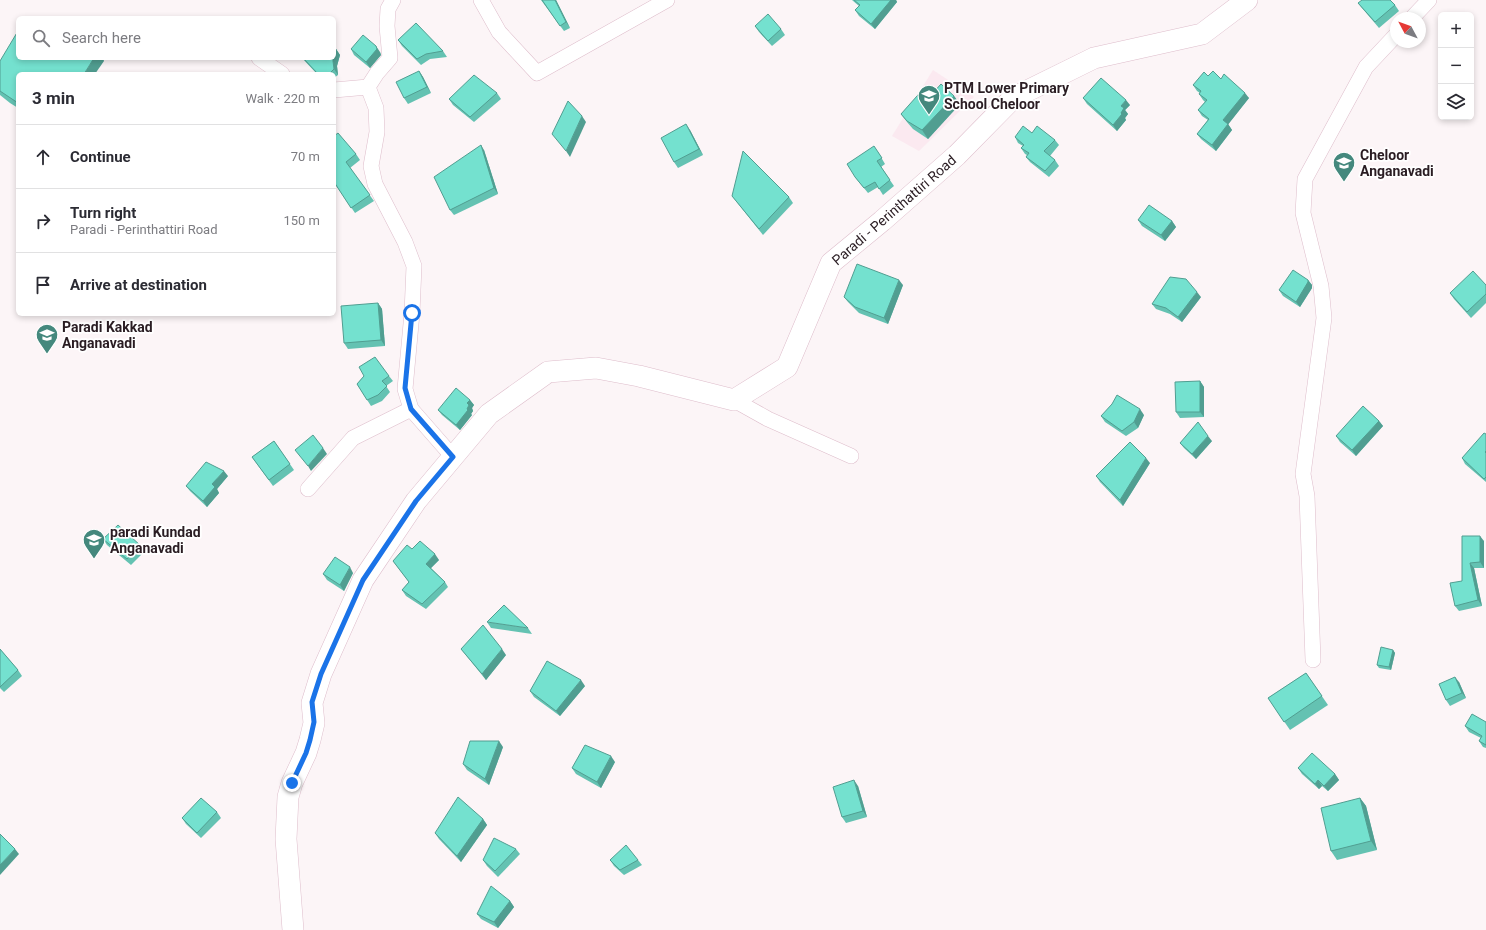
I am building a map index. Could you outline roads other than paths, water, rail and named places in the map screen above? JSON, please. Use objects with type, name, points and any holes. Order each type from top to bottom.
[{"type":"main road","name":"Paradi - Perinthattiri Road","points":[[734,400],[786,367],[831,263],[882,221],[957,155],[1013,98],[1094,58],[1202,34],[1248,0]]},
{"type":"main road","points":[[293,930],[286,839],[288,797],[292,783],[306,753],[310,740],[314,722],[312,702],[321,674],[363,580],[416,501],[489,414],[548,372],[596,368],[639,376],[734,400]]},
{"type":"street","points":[[368,87],[377,73],[390,58],[387,26],[388,9],[393,0]]},
{"type":"street","points":[[481,0],[499,32],[537,73],[667,0]]},
{"type":"street","points":[[1417,12],[1428,0]]},
{"type":"street","points":[[1312,660],[1307,496],[1303,474],[1324,318],[1321,286],[1303,213],[1304,179],[1366,67],[1390,41]]},
{"type":"street","points":[[262,60],[279,72]]},
{"type":"street","points":[[336,90],[368,87]]},
{"type":"street","points":[[368,87],[376,108],[377,132],[371,166],[375,184],[405,242],[414,266],[412,313],[405,388],[411,409],[453,457]]},
{"type":"street","points":[[734,400],[768,419],[851,456]]},
{"type":"street","points":[[308,489],[353,438],[411,409]]},
{"type":"place","name":"PTM Lower Primary School Cheloor","points":[[929,116]]},
{"type":"place","name":"Cheloor Anganavadi","points":[[1344,182]]},
{"type":"place","name":"Paradi Kakkad Anganavadi","points":[[47,354]]},
{"type":"place","name":"paradi Kundad Anganavadi","points":[[94,560]]}]
